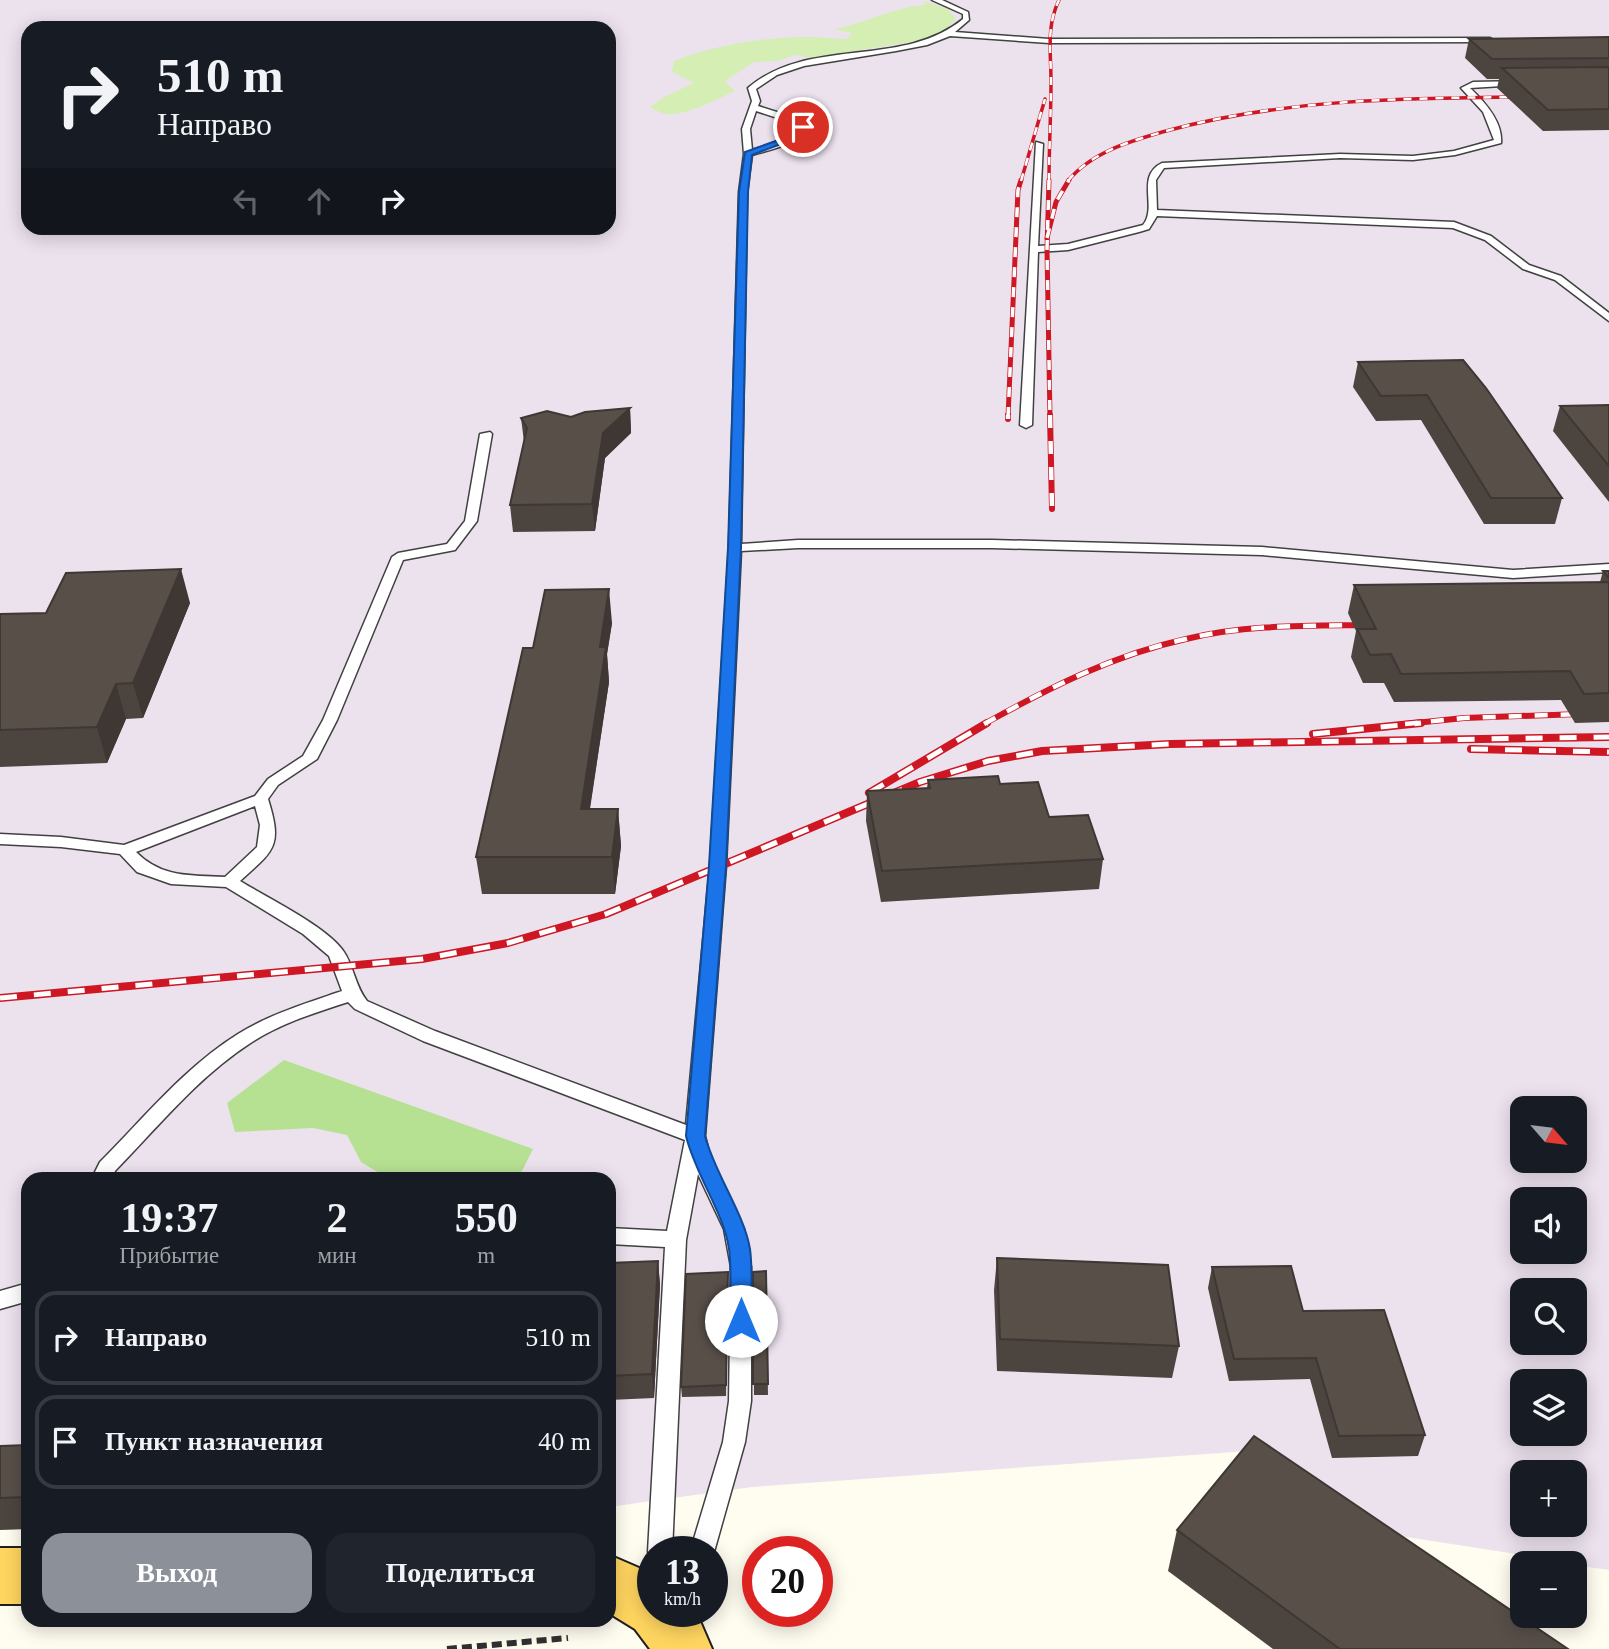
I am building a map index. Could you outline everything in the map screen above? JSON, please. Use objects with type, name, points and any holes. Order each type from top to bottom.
[{"type":"main road","points":[[0,1576],[21,1576]]},
{"type":"main road","points":[[616,1586],[637,1596]]},
{"type":"main road","points":[[670,1627],[682,1649]]},
{"type":"lane","points":[[661,1536],[676,1240],[695,1136],[718,866],[734,548],[743,218],[748,153],[746,129],[756,101],[752,88],[762,80],[814,61],[910,46],[959,29],[966,20],[966,13],[935,0]]},
{"type":"lane","points":[[950,34],[1049,41],[1155,43],[1505,40]]},
{"type":"lane","points":[[1032,249],[1068,247],[1146,227],[1153,214],[1152,176],[1156,169],[1162,166],[1340,156],[1413,158],[1455,153],[1498,141],[1497,129],[1476,97],[1465,88],[1474,84],[1528,83]]},
{"type":"lane","points":[[748,153],[790,139],[799,134],[803,127],[800,122],[752,107]]},
{"type":"lane","points":[[1026,425],[1032,249],[1039,144]]},
{"type":"lane","points":[[1153,214],[1454,225],[1488,238],[1526,267],[1558,278],[1609,318]]},
{"type":"lane","points":[[0,839],[61,842],[125,850],[260,799],[272,782],[309,759],[330,720],[398,557],[450,547],[471,521],[486,434]]},
{"type":"lane","points":[[734,548],[798,544],[992,544],[1262,551],[1513,574],[1609,568]]},
{"type":"lane","points":[[229,882],[265,849],[268,825],[260,799]]},
{"type":"lane","points":[[125,850],[143,868],[177,880],[229,882],[309,930],[335,953],[352,994],[361,1005],[429,1035],[695,1136]]},
{"type":"lane","points":[[105,1172],[107,1167],[212,1062],[242,1039],[276,1021],[352,994]]},
{"type":"lane","points":[[695,1136],[701,1160],[734,1229],[739,1249],[740,1401],[734,1442],[707,1536]]},
{"type":"lane","points":[[616,1236],[676,1240]]},
{"type":"lane","points":[[0,1300],[21,1294]]},
{"type":"path","points":[[447,1649],[568,1638]]},
{"type":"shaded area","points":[[0,0],[1609,0],[1609,1570],[1587,1567],[1587,1551],[1510,1553],[1361,1530],[1262,1450],[752,1487],[616,1506],[616,1172],[21,1172],[21,1529],[0,1530]]},
{"type":"green space","points":[[923,1],[947,8],[956,19],[945,31],[917,41],[811,58],[795,55],[778,61],[754,62],[725,81],[735,91],[710,103],[674,114],[663,113],[650,107],[662,98],[694,83],[672,72],[674,61],[719,47],[765,39],[846,39],[852,33],[834,29],[925,5]]},
{"type":"green space","points":[[284,1060],[533,1149],[522,1172],[377,1172],[361,1162],[347,1135],[313,1128],[235,1132],[227,1103]]},
{"type":"building","points":[[1609,37],[1609,58],[1492,59],[1469,39]]},
{"type":"building","points":[[1609,67],[1609,109],[1548,110],[1502,68]]},
{"type":"building","points":[[1463,360],[1486,388],[1562,498],[1491,498],[1427,395],[1381,396],[1358,362]]},
{"type":"building","points":[[1609,405],[1609,466],[1560,406]]},
{"type":"building","points":[[630,408],[603,433],[592,504],[510,505],[527,428],[521,418],[547,411],[571,417],[585,412]]},
{"type":"building","points":[[181,569],[133,683],[116,684],[97,727],[0,730],[0,614],[46,613],[66,573]]},
{"type":"building","points":[[1609,582],[1609,693],[1584,694],[1570,671],[1401,674],[1391,654],[1370,655],[1357,629],[1376,629],[1354,585]]},
{"type":"building","points":[[609,589],[600,647],[606,647],[581,809],[618,809],[612,857],[476,857],[523,648],[533,648],[545,590]]},
{"type":"building","points":[[998,776],[1000,784],[1038,782],[1049,817],[1088,815],[1103,859],[882,871],[867,791],[930,788],[928,780]]},
{"type":"building","points":[[997,1258],[1168,1265],[1179,1346],[1000,1339]]},
{"type":"building","points":[[658,1261],[652,1374],[616,1376],[616,1263]]},
{"type":"building","points":[[1291,1266],[1303,1311],[1384,1310],[1425,1435],[1339,1436],[1316,1358],[1234,1359],[1212,1267]]},
{"type":"building","points":[[766,1271],[768,1384],[753,1384],[753,1272]]},
{"type":"building","points":[[728,1272],[726,1385],[681,1387],[686,1274]]},
{"type":"building","points":[[1254,1436],[1510,1610],[1510,1628],[1537,1628],[1568,1649],[1340,1649],[1177,1530]]},
{"type":"building","points":[[21,1445],[21,1497],[0,1498],[0,1446]]},
{"type":"railway","points":[[1049,181],[1050,40],[1052,20],[1059,0]]},
{"type":"railway","points":[[1068,181],[1088,162],[1112,149],[1210,120],[1344,102],[1525,97]]},
{"type":"railway","points":[[1021,181],[1045,99]]},
{"type":"railway","points":[[1008,417],[1018,190],[1021,180]]},
{"type":"railway","points":[[1047,237],[1049,180]]},
{"type":"railway","points":[[1047,237],[1056,202],[1069,180]]},
{"type":"railway","points":[[1047,237],[1050,417]]},
{"type":"railway","points":[[1050,415],[1052,509]]},
{"type":"railway","points":[[984,724],[1082,674],[1159,646],[1209,634],[1256,628],[1373,625]]},
{"type":"railway","points":[[1405,724],[1464,718],[1609,713]]},
{"type":"railway","points":[[869,793],[987,723]]},
{"type":"railway","points":[[1313,734],[1421,723]]},
{"type":"railway","points":[[0,998],[422,959],[508,943],[606,914],[920,782],[988,761],[1042,751],[1170,744],[1609,737]]},
{"type":"railway","points":[[1471,749],[1609,752]]},
{"type":"route","points":[[741,1321],[739,1249],[734,1229],[701,1160],[695,1136],[718,866],[734,548],[743,192],[748,153],[790,139],[799,134],[803,127]]}]
